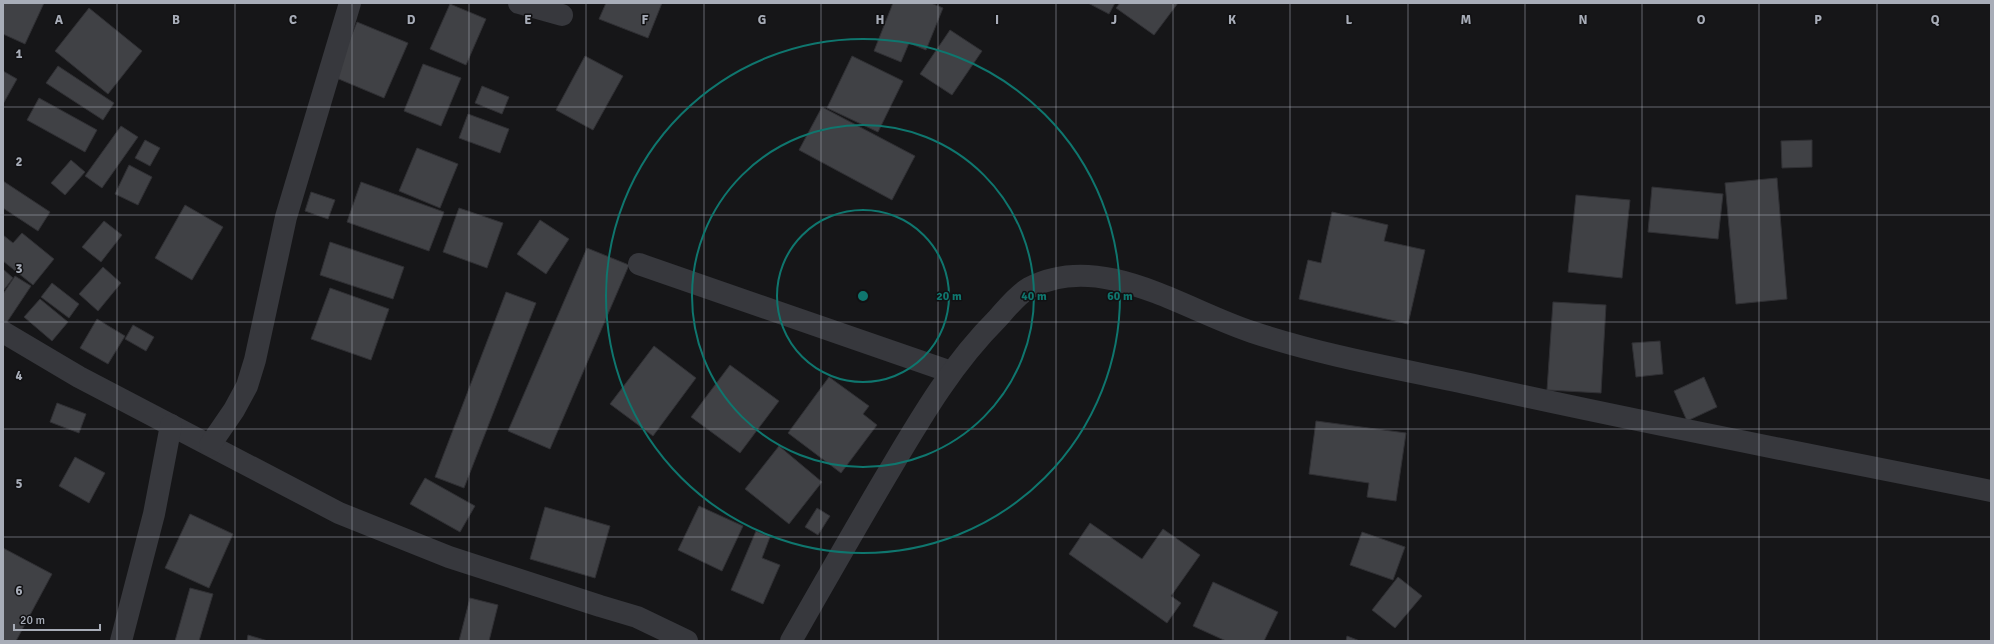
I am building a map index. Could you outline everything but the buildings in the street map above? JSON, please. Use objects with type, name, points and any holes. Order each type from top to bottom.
[{"type":"street","points":[[210,445],[234,410],[249,379],[255,360],[286,217],[350,3]]},
{"type":"street","points":[[519,3],[562,14]]},
{"type":"street","points":[[639,264],[951,372]]},
{"type":"street","points":[[791,641],[851,534],[938,390],[977,339],[1025,290],[1052,278],[1084,276],[1106,278],[1142,287],[1228,324],[1280,342],[1536,399],[1991,492]]},
{"type":"street","points":[[3,332],[79,377],[339,514],[449,557],[637,617],[687,641]]},
{"type":"street","points":[[120,641],[154,514],[171,425]]}]
